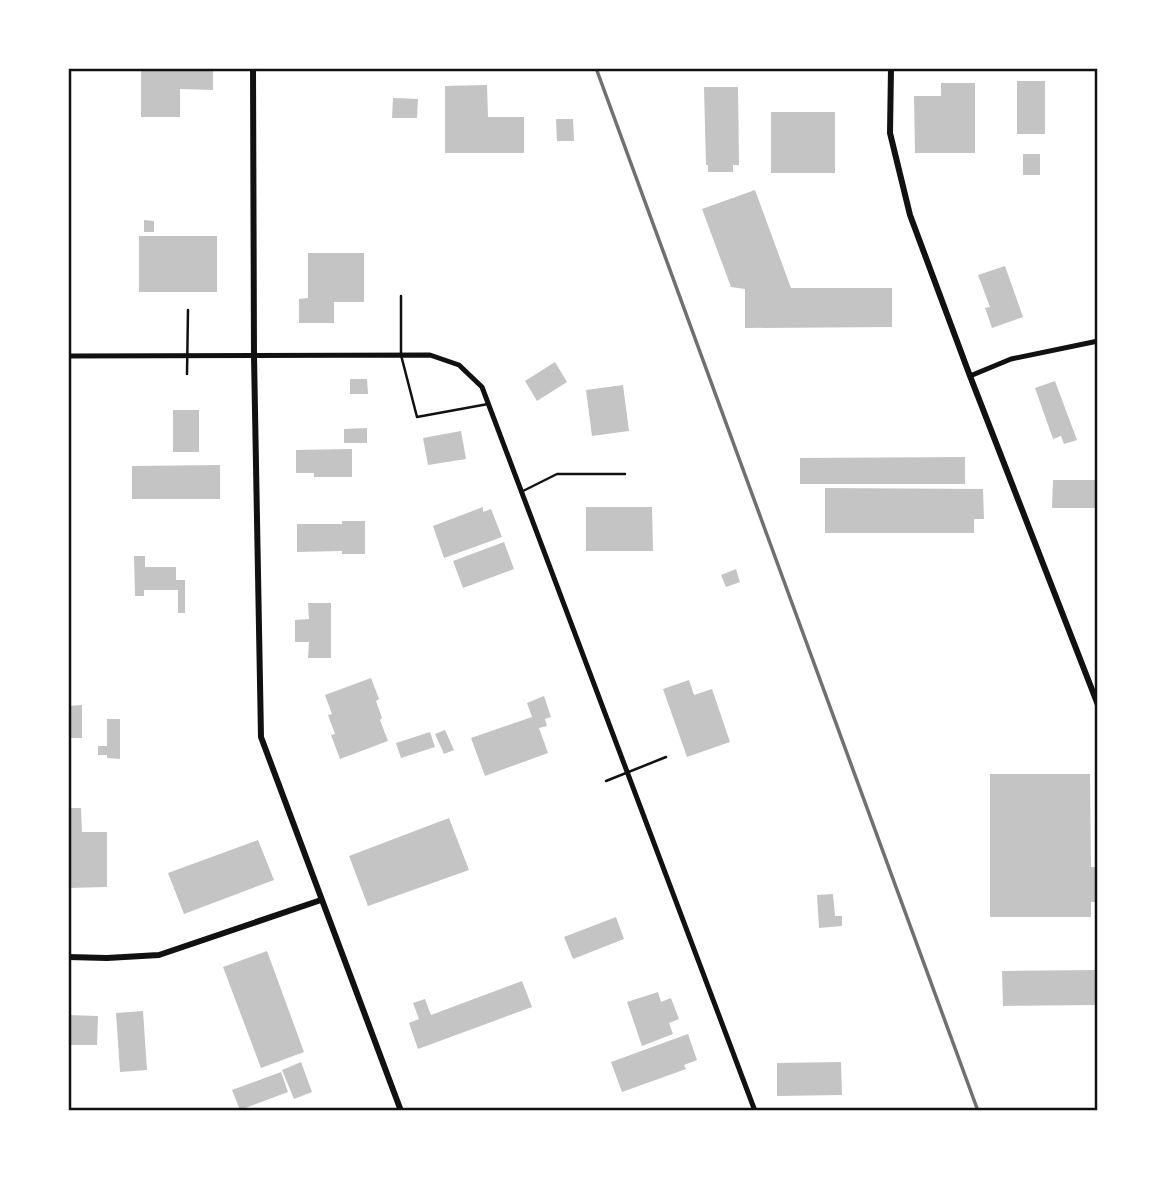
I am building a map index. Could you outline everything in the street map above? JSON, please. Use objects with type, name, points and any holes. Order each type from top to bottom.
[{"type":"street","points":[[253,68],[254,356],[261,737],[401,1111]]},
{"type":"street","points":[[891,68],[890,133],[910,215],[1098,705]]},
{"type":"street","points":[[970,376],[1011,359],[1098,341]]},
{"type":"street","points":[[68,356],[429,355],[459,365],[482,387],[755,1111]]},
{"type":"street","points":[[68,957],[159,956],[321,900]]},
{"type":"lane","points":[[401,296],[401,355],[416,417],[488,404]]},
{"type":"lane","points":[[187,374],[188,310]]},
{"type":"lane","points":[[522,492],[557,474],[625,474]]},
{"type":"lane","points":[[606,781],[666,757]]},
{"type":"building","points":[[141,68],[213,68],[213,90],[180,89],[180,117],[141,117]]},
{"type":"building","points":[[1017,81],[1045,81],[1045,134],[1017,134]]},
{"type":"building","points":[[941,83],[975,83],[975,153],[915,153],[914,96],[941,96]]},
{"type":"building","points":[[487,85],[488,117],[524,117],[524,153],[445,153],[445,86]]},
{"type":"building","points":[[704,87],[738,87],[739,165],[733,165],[733,172],[708,172]]},
{"type":"building","points":[[393,98],[418,99],[417,118],[392,118]]},
{"type":"building","points":[[771,112],[835,112],[835,173],[771,173]]},
{"type":"building","points":[[556,119],[573,119],[574,141],[557,141]]},
{"type":"building","points":[[1023,154],[1040,154],[1040,175],[1023,175]]},
{"type":"building","points":[[755,190],[791,288],[892,288],[892,327],[745,328],[745,289],[731,287],[702,209]]},
{"type":"building","points":[[144,220],[154,221],[154,232],[144,232]]},
{"type":"building","points":[[139,236],[217,236],[217,292],[139,292]]},
{"type":"building","points":[[308,253],[364,253],[364,302],[334,302],[334,323],[299,323],[299,299],[308,298]]},
{"type":"building","points":[[1005,266],[1023,317],[992,328],[985,308],[990,307],[978,275]]},
{"type":"building","points":[[555,362],[567,382],[537,401],[525,381]]},
{"type":"building","points":[[350,379],[367,379],[368,394],[350,394]]},
{"type":"building","points":[[1055,381],[1077,440],[1064,444],[1061,436],[1053,439],[1035,388]]},
{"type":"building","points":[[623,385],[629,431],[592,436],[586,390]]},
{"type":"building","points":[[173,410],[199,410],[199,452],[173,452]]},
{"type":"building","points":[[367,428],[367,443],[344,443],[344,429]]},
{"type":"building","points":[[461,431],[466,459],[428,465],[423,438]]},
{"type":"building","points":[[352,449],[352,477],[314,477],[314,473],[296,473],[296,450]]},
{"type":"building","points":[[965,457],[965,484],[800,484],[800,458]]},
{"type":"building","points":[[220,465],[220,499],[132,499],[132,466]]},
{"type":"building","points":[[1053,480],[1098,480],[1098,508],[1052,508]]},
{"type":"building","points":[[825,488],[983,489],[984,519],[974,519],[974,533],[825,533]]},
{"type":"building","points":[[483,507],[483,512],[491,509],[502,537],[444,558],[433,526]]},
{"type":"building","points":[[586,507],[652,507],[653,551],[586,551]]},
{"type":"building","points":[[342,521],[365,521],[365,554],[342,554],[342,551],[297,552],[297,524],[342,524]]},
{"type":"building","points":[[504,542],[514,569],[463,588],[453,561]]},
{"type":"building","points":[[134,556],[145,556],[145,567],[176,567],[176,580],[185,580],[185,613],[178,613],[178,590],[144,590],[144,596],[135,596]]},
{"type":"building","points":[[736,569],[740,582],[726,587],[721,575]]},
{"type":"building","points":[[308,603],[331,603],[331,658],[308,658],[309,642],[295,642],[295,620],[309,619]]},
{"type":"building","points":[[371,678],[379,699],[376,701],[382,718],[380,720],[388,741],[340,759],[331,735],[335,734],[328,715],[332,714],[325,695]]},
{"type":"building","points":[[689,680],[694,695],[712,689],[730,742],[687,757],[663,689]]},
{"type":"building","points":[[544,696],[551,717],[545,719],[547,726],[539,728],[548,753],[485,776],[471,738],[532,717],[527,703]]},
{"type":"building","points":[[82,705],[82,738],[68,738],[68,706]]},
{"type":"building","points":[[107,719],[120,719],[120,759],[98,755],[98,746],[107,746]]},
{"type":"building","points":[[445,730],[454,750],[444,754],[435,734]]},
{"type":"building","points":[[430,732],[435,747],[401,758],[396,743]]},
{"type":"building","points":[[990,774],[1090,774],[1091,867],[1098,867],[1098,902],[1091,902],[1091,917],[990,917]]},
{"type":"building","points":[[68,808],[81,808],[82,832],[107,832],[107,887],[68,888]]},
{"type":"building","points":[[449,818],[469,870],[368,906],[349,856]]},
{"type":"building","points":[[258,840],[274,880],[184,914],[168,873]]},
{"type":"building","points":[[833,894],[835,916],[842,916],[842,926],[819,928],[817,895]]},
{"type":"building","points":[[616,917],[624,939],[573,959],[564,937]]},
{"type":"building","points":[[267,951],[304,1052],[261,1068],[223,967]]},
{"type":"building","points":[[1098,970],[1098,1005],[1003,1006],[1002,971]]},
{"type":"building","points":[[522,981],[532,1007],[418,1049],[409,1023],[419,1019],[413,1003],[425,999],[431,1015]]},
{"type":"building","points":[[658,992],[661,1002],[671,998],[679,1019],[669,1023],[673,1034],[642,1046],[627,1002]]},
{"type":"building","points":[[143,1011],[147,1070],[120,1072],[116,1013]]},
{"type":"building","points":[[68,1015],[98,1016],[97,1045],[68,1045]]},
{"type":"building","points":[[688,1034],[697,1060],[684,1065],[686,1069],[622,1092],[611,1062]]},
{"type":"building","points":[[301,1062],[312,1092],[294,1099],[282,1070]]},
{"type":"building","points":[[841,1062],[842,1095],[777,1096],[777,1063]]},
{"type":"building","points":[[281,1072],[288,1092],[240,1110],[232,1090]]},
{"type":"railway","points":[[596,68],[978,1111]]}]
